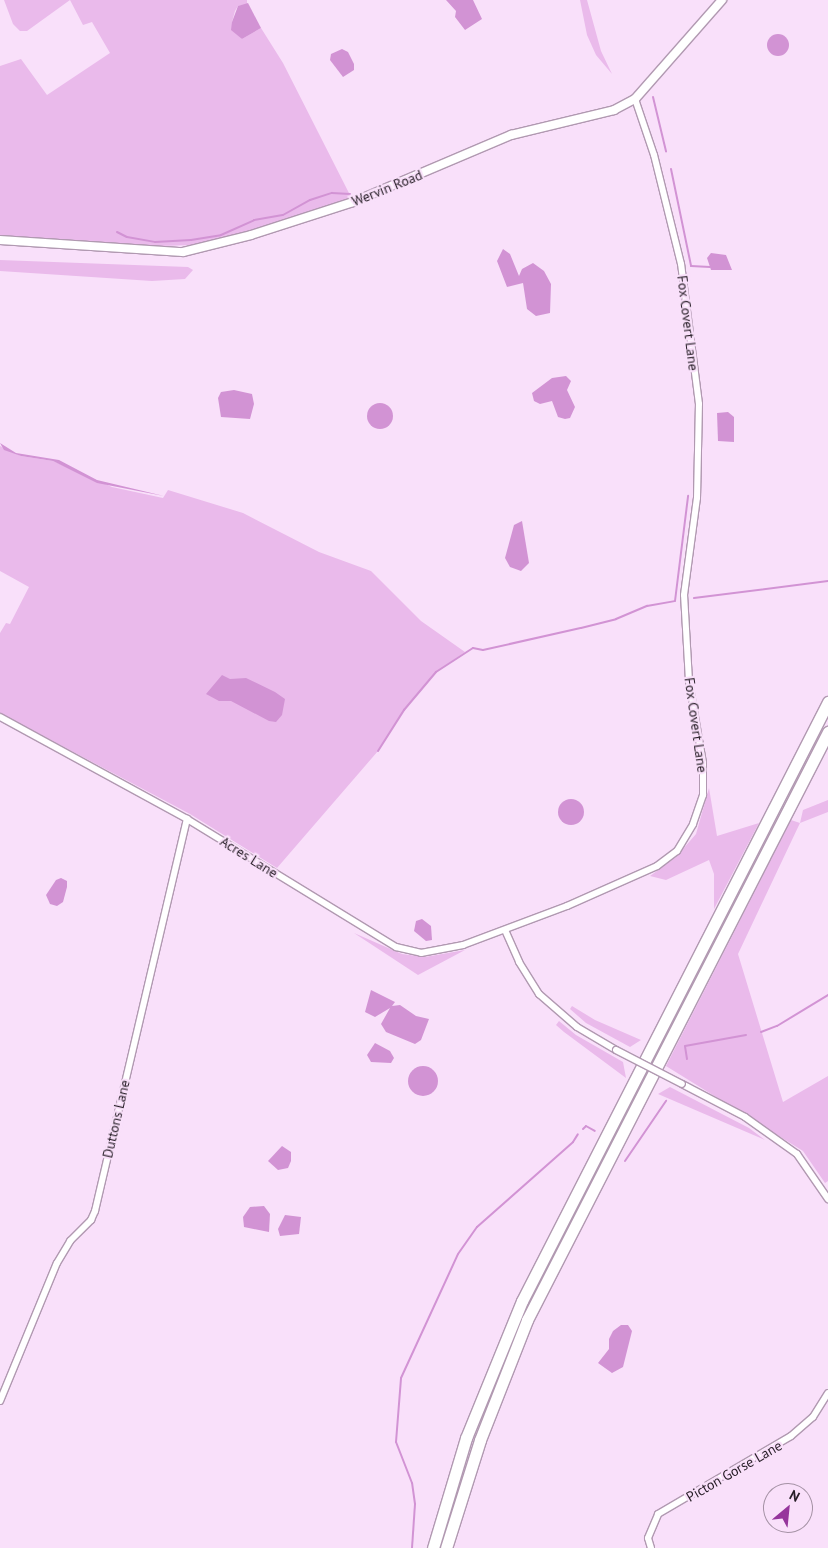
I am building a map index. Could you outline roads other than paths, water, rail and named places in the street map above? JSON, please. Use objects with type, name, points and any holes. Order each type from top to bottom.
[{"type":"highway","points":[[433,1548],[466,1438],[522,1301],[828,702]]},
{"type":"highway","points":[[446,1548],[480,1440],[527,1320],[828,732]]},
{"type":"street","name":"Wervin Road","points":[[0,240],[155,252],[183,252],[216,245],[352,202],[511,135],[614,110],[635,99],[722,0]]},
{"type":"street","name":"Fox Covert Lane","points":[[505,930],[657,866],[677,851],[693,824],[703,795],[703,763],[689,681],[684,595],[697,498],[699,404],[681,264],[654,155],[635,99]]},
{"type":"street","name":"Acres Lane","points":[[0,717],[187,819],[396,947],[421,953],[463,945],[505,930]]},
{"type":"street","name":"Duttons Lane","points":[[0,1400],[57,1263],[70,1241],[91,1220],[94,1211],[187,819]]},
{"type":"street","points":[[505,930],[519,962],[539,994],[577,1027],[616,1050],[745,1117],[797,1154],[828,1199]]},
{"type":"street","name":"Picton Gorse Lane","points":[[651,1548],[648,1538],[658,1514],[792,1436],[813,1417],[828,1393]]},
{"type":"waterway","points":[[653,97],[666,151]]},
{"type":"waterway","points":[[671,169],[691,266],[710,267]]},
{"type":"waterway","points":[[117,232],[127,237],[155,242],[191,240],[221,235],[254,220],[283,215],[310,200],[332,193],[350,194]]},
{"type":"waterway","points":[[378,751],[404,710],[436,672],[473,648],[483,650],[581,628],[616,619],[647,606],[675,601],[688,496]]},
{"type":"waterway","points":[[694,598],[828,581]]},
{"type":"waterway","points":[[761,1032],[777,1026],[828,995]]},
{"type":"waterway","points":[[687,1059],[685,1046],[746,1035]]},
{"type":"waterway","points":[[625,1161],[666,1101]]},
{"type":"waterway","points":[[583,1129],[586,1126],[595,1131]]},
{"type":"waterway","points":[[412,1548],[415,1504],[412,1483],[396,1442],[401,1378],[458,1254],[477,1227],[573,1142],[578,1134]]}]
